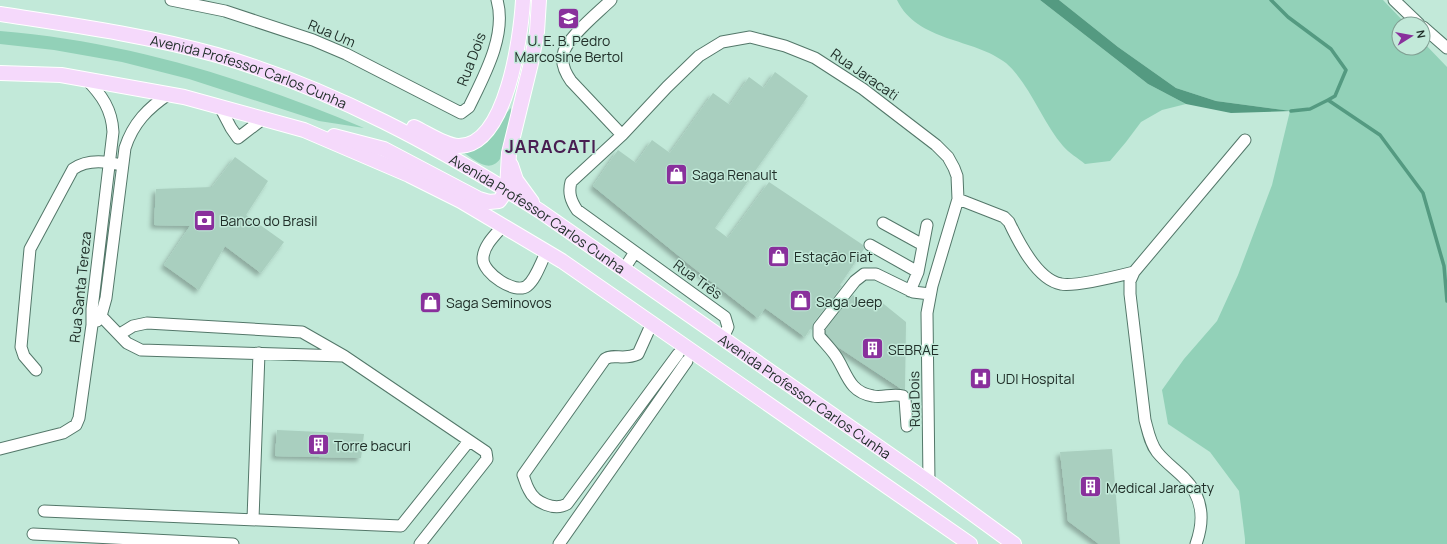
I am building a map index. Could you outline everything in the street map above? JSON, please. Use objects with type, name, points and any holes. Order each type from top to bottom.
[{"type":"main road","points":[[390,123],[411,126],[452,145],[465,145],[480,139],[495,120],[506,93],[515,57],[524,0]]},
{"type":"main road","points":[[304,130],[352,139],[384,149],[484,201],[499,201],[507,190],[508,153],[531,63],[537,32],[539,0]]},
{"type":"main road","name":"Avenida Professor Carlos Cunha","points":[[0,14],[163,42],[216,55],[317,90],[390,123],[507,190],[540,211],[929,482],[1014,544]]},
{"type":"main road","points":[[0,21],[87,28]]},
{"type":"main road","points":[[0,65],[61,75]]},
{"type":"main road","name":"Avenida Professor Carlos Cunha","points":[[0,74],[61,75],[169,94],[264,118],[304,130],[409,175],[461,201],[547,251],[970,544]]},
{"type":"main road","points":[[508,153],[512,172],[516,180],[540,211]]},
{"type":"street","name":"Rua Um","points":[[171,0],[225,11],[313,40],[346,54],[458,112],[464,112],[470,105]]},
{"type":"street","name":"Rua Dois","points":[[470,105],[493,50],[498,31],[500,12],[497,0]]},
{"type":"street","points":[[611,0],[570,41],[565,50],[562,62],[566,74],[571,81],[622,135]]},
{"type":"street","points":[[1394,0],[1411,16]]},
{"type":"street","points":[[1431,34],[1447,48]]},
{"type":"street","name":"Rua Jaracati","points":[[572,202],[569,189],[571,182],[622,135],[667,87],[699,56],[722,42],[750,37],[785,46],[815,58],[863,89],[918,130],[948,157],[957,176],[958,199]]},
{"type":"street","name":"Rua Santa Tereza","points":[[0,449],[63,433],[76,425],[81,409],[92,325],[92,309],[113,132],[112,120],[104,100],[86,79]]},
{"type":"street","name":"Rua Santa Tereza","points":[[101,316],[106,298],[121,165],[130,134],[137,121],[169,94]]},
{"type":"street","points":[[220,107],[238,138],[264,118]]},
{"type":"street","points":[[1196,544],[1199,536],[1201,510],[1200,499],[1184,478],[1156,451],[1149,438],[1145,420],[1130,294],[1130,281],[1134,272],[1245,140]]},
{"type":"street","points":[[36,370],[24,356],[21,347],[28,286],[27,270],[32,242],[73,169],[90,162],[110,162],[121,165]]},
{"type":"street","name":"Rua Dois","points":[[929,482],[927,313],[930,294],[958,199]]},
{"type":"street","points":[[958,199],[1004,218],[1009,222],[1025,255],[1050,279],[1061,284],[1111,278],[1134,272]]},
{"type":"street","name":"Rua Três","points":[[572,202],[577,210],[725,317],[728,327],[723,338]]},
{"type":"street","points":[[884,223],[923,246]]},
{"type":"street","points":[[910,291],[918,272],[928,225]]},
{"type":"street","points":[[503,226],[488,243],[483,258],[485,267],[488,271],[508,286],[517,289],[526,287],[531,282],[547,251]]},
{"type":"street","points":[[870,245],[918,272]]},
{"type":"street","points":[[624,269],[635,252]]},
{"type":"street","points":[[907,426],[905,399],[903,396],[874,396],[866,394],[854,387],[848,380],[835,356],[819,336],[819,327],[855,281],[864,274],[876,274],[910,291],[930,294]]},
{"type":"street","points":[[92,325],[101,316],[126,343],[141,350],[344,356]]},
{"type":"street","points":[[652,323],[638,354],[626,358],[613,356],[605,359],[523,475],[529,492],[548,506],[556,508],[567,504],[678,354]]},
{"type":"street","points":[[118,333],[133,326],[147,324],[298,330],[306,333],[344,356],[486,452],[487,459],[420,544]]},
{"type":"street","points":[[254,519],[259,353]]},
{"type":"street","points":[[559,544],[687,362]]},
{"type":"street","points":[[44,511],[401,526],[469,441]]},
{"type":"street","points":[[33,534],[233,544]]},
{"type":"shaded area","points":[[897,0],[1040,0],[1148,84],[1186,104],[1162,110],[1141,122],[1110,161],[1085,164],[1063,146],[1022,81],[1006,63],[993,55],[932,32],[918,24],[906,14]]},
{"type":"shaded area","points":[[1040,0],[1059,0],[1118,47],[1176,88],[1216,101],[1291,111],[1231,113],[1186,104],[1148,84]]},
{"type":"shaded area","points":[[1059,0],[1383,0],[1398,16],[1391,16],[1391,56],[1431,56],[1431,50],[1447,67],[1447,544],[1245,544],[1239,491],[1210,452],[1168,424],[1162,390],[1184,359],[1217,321],[1238,275],[1272,185],[1290,111],[1216,101],[1176,88],[1118,47]]},
{"type":"shaded area","points":[[0,31],[94,43],[186,65],[231,78],[320,110],[364,128],[319,121],[189,79],[122,62],[54,50],[0,44]]},
{"type":"shaded area","points":[[511,108],[511,115],[500,159],[496,163],[491,165],[482,164],[463,152],[473,150],[487,141]]},
{"type":"building","points":[[775,72],[808,96],[715,228],[728,238],[769,182],[863,245],[864,249],[840,285],[842,286],[813,323],[812,330],[810,329],[805,337],[765,308],[758,318],[593,186],[618,150],[636,163],[652,140],[670,153],[713,93],[730,105],[749,77],[764,88]]},
{"type":"building","name":"Banco do Brasil","points":[[235,157],[268,181],[246,215],[284,242],[261,273],[225,246],[199,290],[164,265],[190,226],[154,225],[156,189],[212,187]]},
{"type":"building","name":"SEBRAE","points":[[853,295],[874,309],[880,301],[906,322],[905,390],[838,347],[826,333],[826,329]]},
{"type":"building","name":"Torre bacuri","points":[[277,430],[364,434],[361,458],[275,456]]},
{"type":"building","name":"Medical Jaracaty","points":[[1112,449],[1120,544],[1099,544],[1068,521],[1060,452]]},
{"type":"waterway","points":[[1271,0],[1288,17],[1331,49],[1346,70],[1335,96],[1328,100]]},
{"type":"waterway","points":[[1291,111],[1310,109],[1328,100],[1380,135],[1423,193],[1444,266],[1447,301]]},
{"type":"place","name":"U. E. B. Pedro Marcosine Bertol","points":[[569,18]]},
{"type":"place","name":"Saga Renault","points":[[677,174]]},
{"type":"place","name":"Banco do Brasil","points":[[204,220]]},
{"type":"place","name":"Estação Fiat","points":[[778,256]]},
{"type":"place","name":"Saga Jeep","points":[[800,301]]},
{"type":"place","name":"Saga Seminovos","points":[[430,302]]},
{"type":"place","name":"SEBRAE","points":[[873,349]]},
{"type":"place","name":"UDI Hospital","points":[[981,378]]},
{"type":"place","name":"Torre bacuri","points":[[319,445]]},
{"type":"place","name":"Medical Jaracaty","points":[[1090,487]]},
{"type":"district","name":"JARACATI","points":[[551,146]]}]
